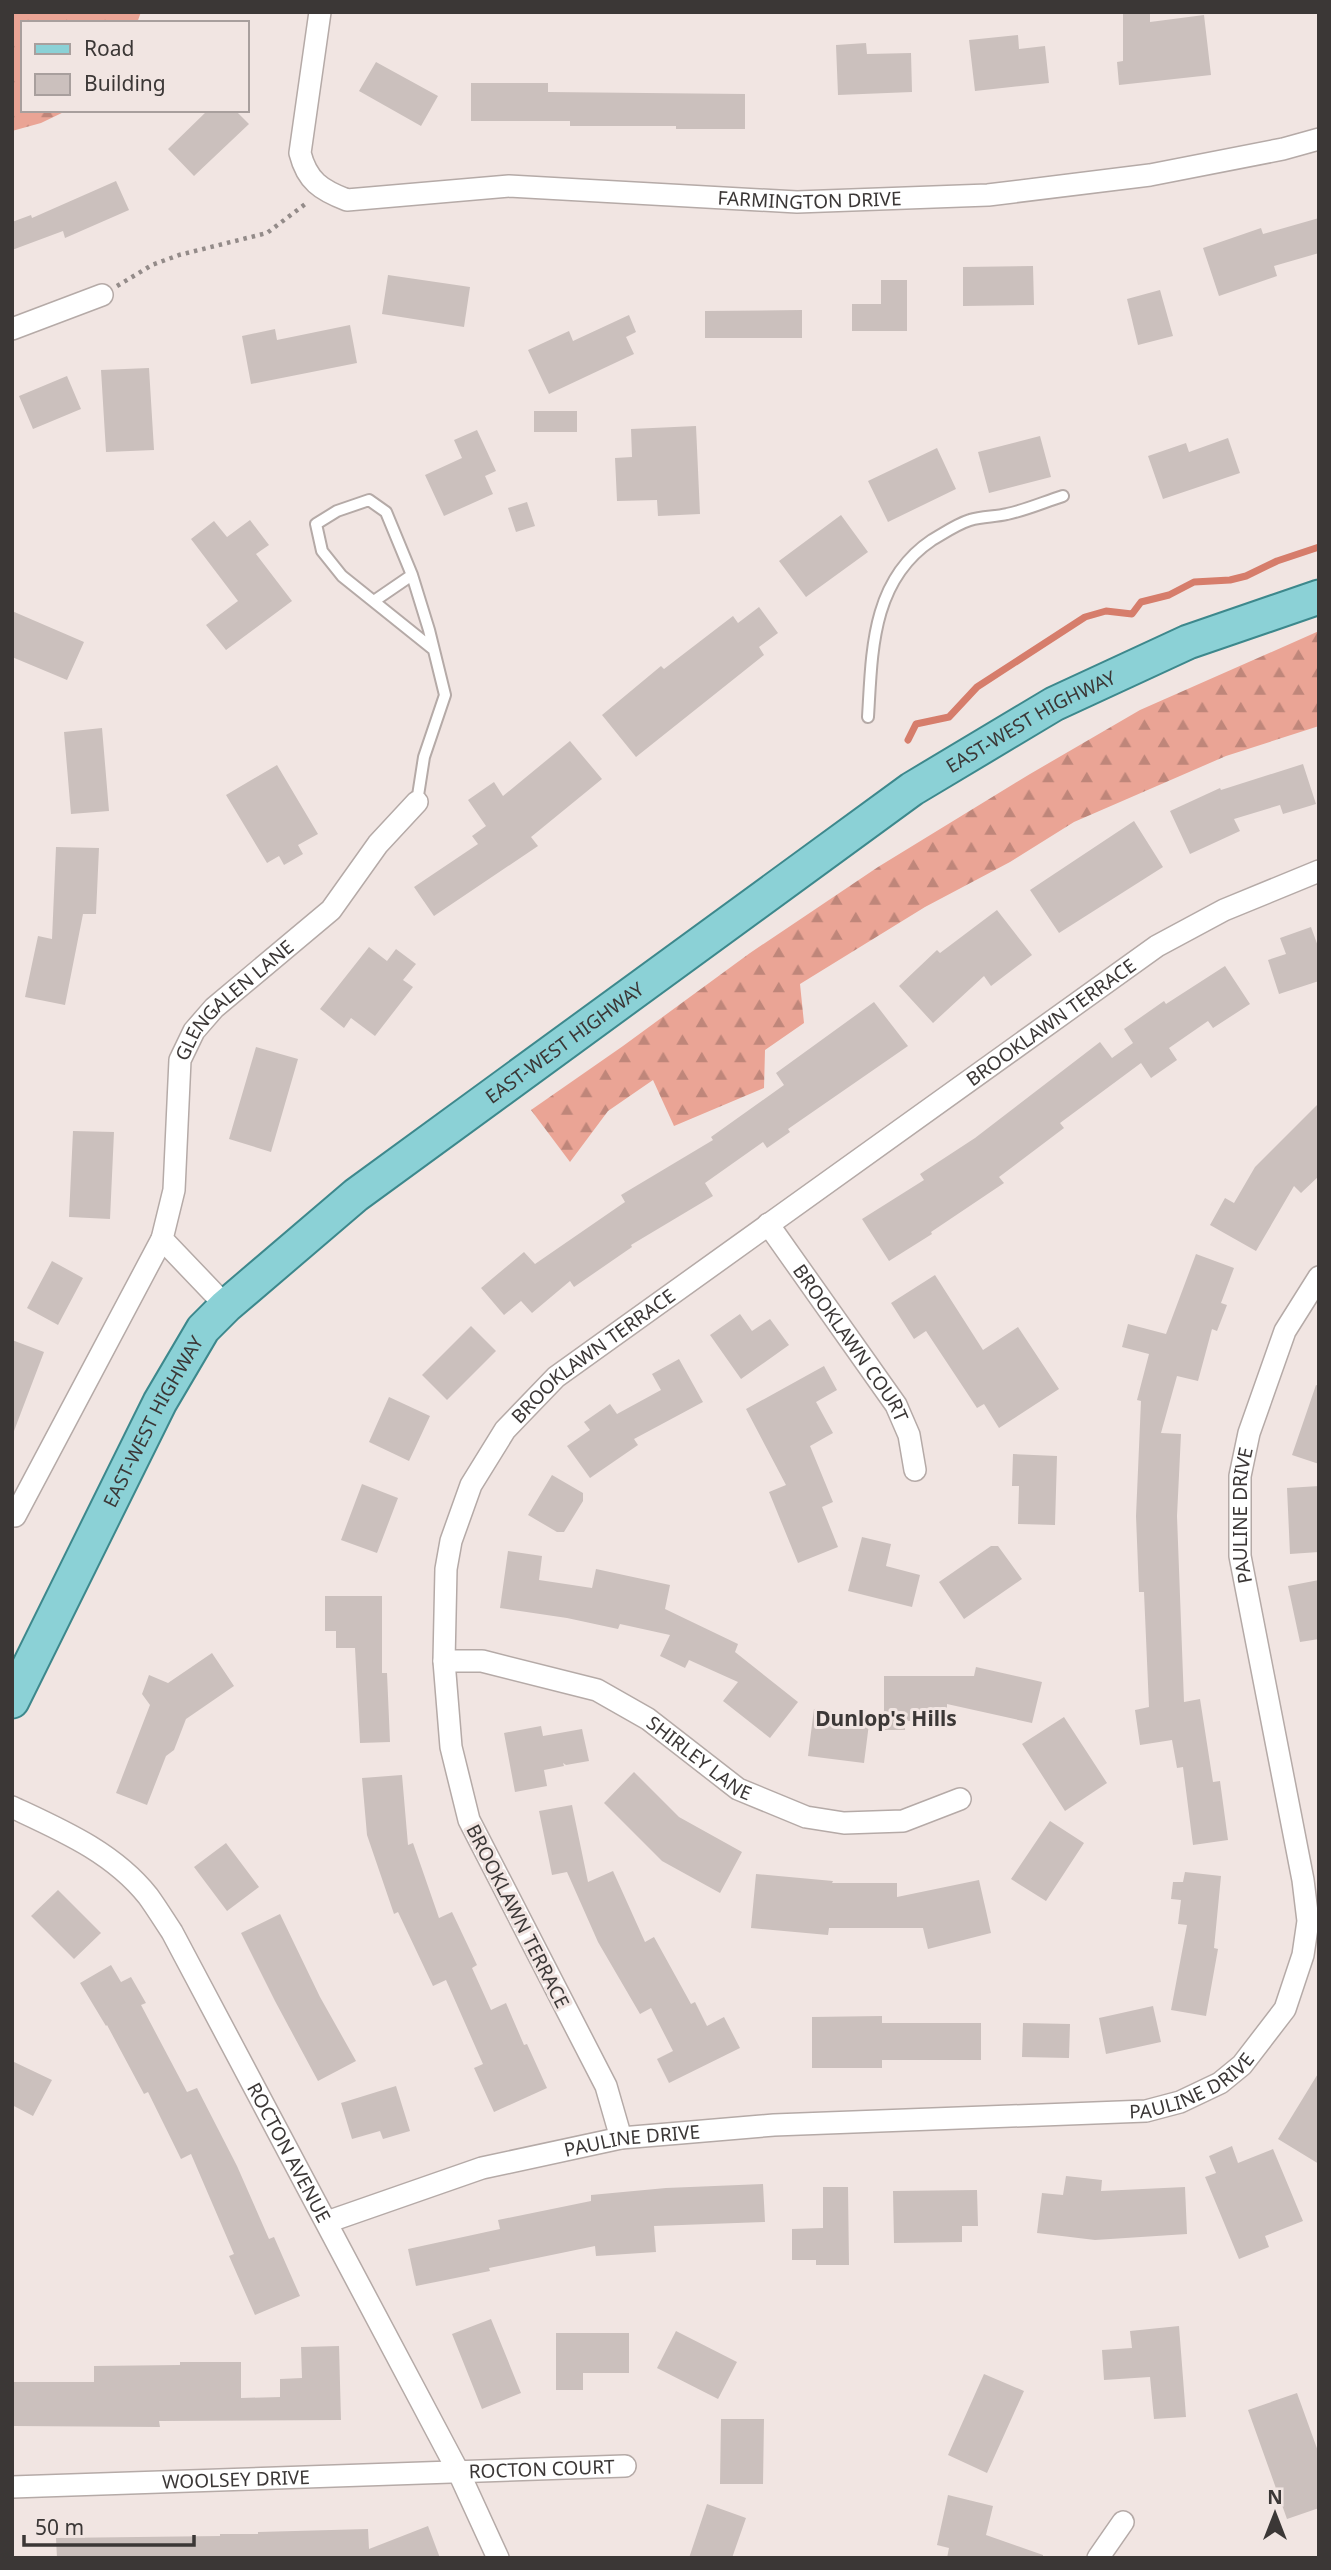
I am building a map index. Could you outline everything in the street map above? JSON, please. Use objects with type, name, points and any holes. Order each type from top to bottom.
[{"type":"main road","name":"EAST-WEST HIGHWAY","points":[[12,1701],[160,1402],[203,1329],[226,1306],[356,1195],[912,789],[1054,704],[1188,642],[1319,597]]},
{"type":"street","name":"FARMINGTON DRIVE","points":[[320,12],[300,153],[304,170],[324,190],[347,200],[509,186],[797,202],[988,195],[1150,175],[1283,149],[1319,139]]},
{"type":"street","points":[[12,329],[102,295]]},
{"type":"street","name":"GLENGALEN LANE","points":[[162,1239],[174,1190],[180,1060],[194,1031],[214,1008],[331,910],[378,844],[417,802]]},
{"type":"street","name":"BROOKLAWN TERRACE","points":[[621,2138],[606,2086],[469,1820],[451,1747],[444,1661],[446,1569],[451,1541],[471,1485],[505,1430],[556,1377],[1157,946],[1224,910],[1319,871]]},
{"type":"street","name":"BROOKLAWN COURT","points":[[768,1224],[896,1405],[909,1435],[915,1470]]},
{"type":"street","points":[[15,1516],[162,1239],[226,1306]]},
{"type":"street","name":"PAULINE DRIVE","points":[[327,2222],[482,2168],[621,2138],[774,2125],[1146,2111],[1180,2102],[1220,2083],[1242,2065],[1285,2009],[1303,1955],[1308,1920],[1303,1880],[1240,1556],[1240,1476],[1249,1433],[1285,1331],[1319,1277]]},
{"type":"street","name":"SHIRLEY LANE","points":[[444,1661],[482,1661],[597,1690],[649,1719],[738,1789],[806,1817],[844,1823],[903,1821],[960,1799]]},
{"type":"street","name":"ROCTON AVENUE","points":[[12,1807],[81,1840],[115,1863],[147,1895],[172,1932],[459,2473],[498,2558]]},
{"type":"street","name":"ROCTON COURT","points":[[459,2473],[625,2466]]},
{"type":"street","name":"WOOLSEY DRIVE","points":[[12,2487],[459,2473]]},
{"type":"street","points":[[1098,2558],[1123,2522]]},
{"type":"lane","points":[[868,717],[873,635],[880,608],[896,576],[912,557],[947,531],[969,520],[1008,514],[1063,496]]},
{"type":"lane","points":[[417,802],[424,757],[445,695],[433,649],[412,575],[386,512],[369,500],[337,511],[316,524],[322,551],[342,576],[433,649]]},
{"type":"lane","points":[[374,601],[412,575]]},
{"type":"path","points":[[102,295],[152,265],[179,255],[267,233],[324,190]]},
{"type":"green space","points":[[12,12],[141,12],[138,21],[21,21],[21,112],[64,112],[41,123],[12,131]]},
{"type":"green space","points":[[1319,631],[1319,726],[1226,756],[1074,822],[1010,862],[925,907],[800,984],[804,1023],[765,1050],[764,1088],[674,1126],[653,1080],[608,1111],[570,1162],[531,1110],[750,953],[878,867],[1030,774],[1140,710]]},
{"type":"building","points":[[1123,12],[1150,12],[1150,22],[1204,15],[1211,75],[1119,85],[1117,62],[1123,61]]},
{"type":"building","points":[[1018,35],[1019,49],[1045,46],[1049,83],[975,91],[969,40]]},
{"type":"building","points":[[866,43],[867,54],[911,53],[912,92],[838,95],[836,45]]},
{"type":"building","points":[[376,62],[438,96],[421,126],[359,91]]},
{"type":"building","points":[[471,83],[548,83],[548,92],[745,94],[745,129],[570,126],[570,121],[471,121]]},
{"type":"building","points":[[206,112],[237,112],[249,124],[194,176],[168,149]]},
{"type":"building","points":[[116,181],[129,210],[65,238],[63,231],[12,250],[12,222],[31,215],[32,218]]},
{"type":"building","points":[[1319,218],[1319,253],[1274,266],[1277,276],[1219,296],[1203,248],[1261,228],[1263,234]]},
{"type":"building","points":[[1033,266],[1034,305],[963,306],[963,267]]},
{"type":"building","points":[[388,275],[470,287],[464,327],[382,314]]},
{"type":"building","points":[[881,280],[907,280],[907,331],[852,331],[852,304],[881,304]]},
{"type":"building","points":[[1160,290],[1173,336],[1138,345],[1127,299]]},
{"type":"building","points":[[802,310],[802,338],[705,338],[705,311]]},
{"type":"building","points":[[629,315],[636,332],[626,337],[634,354],[549,394],[528,350],[569,331],[573,341]]},
{"type":"building","points":[[350,325],[357,363],[251,384],[242,336],[275,329],[277,340]]},
{"type":"building","points":[[149,368],[154,450],[106,452],[101,370]]},
{"type":"building","points":[[67,376],[81,409],[33,429],[19,396]]},
{"type":"building","points":[[534,411],[577,411],[577,432],[534,432]]},
{"type":"building","points":[[696,426],[700,514],[658,516],[657,500],[617,501],[615,458],[632,457],[631,429]]},
{"type":"building","points":[[477,430],[496,471],[485,476],[493,494],[444,516],[425,475],[462,458],[454,440]]},
{"type":"building","points":[[1040,436],[1051,477],[989,493],[978,452]]},
{"type":"building","points":[[1228,438],[1240,473],[1163,499],[1148,456],[1186,443],[1189,452]]},
{"type":"building","points":[[937,448],[956,489],[888,522],[868,481]]},
{"type":"building","points":[[527,502],[535,526],[516,532],[508,508]]},
{"type":"building","points":[[841,515],[868,552],[806,597],[779,561]]},
{"type":"building","points":[[250,520],[269,545],[256,554],[292,601],[226,650],[206,625],[238,601],[191,539],[214,521],[227,537]]},
{"type":"building","points":[[759,607],[778,633],[759,647],[764,655],[636,757],[602,715],[661,666],[664,669],[733,616],[738,623]]},
{"type":"building","points":[[12,611],[84,642],[67,680],[12,657]]},
{"type":"building","points":[[102,728],[109,811],[71,814],[64,732]]},
{"type":"building","points":[[570,741],[602,779],[531,837],[538,846],[434,916],[414,887],[478,844],[472,836],[486,826],[468,800],[494,782],[503,796]]},
{"type":"building","points":[[1303,764],[1316,804],[1283,814],[1280,805],[1234,819],[1240,831],[1190,854],[1170,811],[1220,788],[1221,790]]},
{"type":"building","points":[[277,765],[318,834],[298,845],[303,854],[284,865],[279,856],[267,863],[226,795]]},
{"type":"building","points":[[1134,821],[1163,867],[1059,933],[1030,890]]},
{"type":"building","points":[[56,847],[99,848],[96,914],[83,914],[65,1005],[25,997],[38,936],[52,939]]},
{"type":"building","points":[[997,910],[1032,955],[991,986],[984,976],[933,1023],[899,986],[937,950],[940,953]]},
{"type":"building","points":[[1311,927],[1319,949],[1319,981],[1279,994],[1268,960],[1286,954],[1280,938]]},
{"type":"building","points":[[369,947],[387,961],[396,949],[416,964],[403,980],[413,987],[375,1036],[351,1018],[344,1028],[320,1009]]},
{"type":"building","points":[[1225,966],[1250,1004],[1213,1028],[1208,1021],[1169,1048],[1177,1060],[1151,1078],[1141,1063],[1060,1123],[1064,1128],[999,1177],[1004,1183],[889,1261],[862,1219],[924,1180],[920,1174],[975,1138],[1100,1042],[1112,1058],[1133,1043],[1124,1029],[1164,1001],[1166,1004]]},
{"type":"building","points":[[874,1002],[908,1046],[788,1129],[790,1132],[767,1148],[763,1142],[705,1183],[713,1196],[631,1245],[632,1247],[574,1287],[570,1281],[532,1313],[521,1301],[504,1315],[481,1288],[524,1252],[535,1264],[625,1202],[621,1195],[713,1140],[711,1137],[784,1085],[776,1073]]},
{"type":"building","points":[[256,1047],[298,1059],[271,1152],[229,1139]]},
{"type":"building","points":[[1319,1103],[1319,1176],[1301,1193],[1294,1186],[1256,1251],[1210,1225],[1225,1198],[1234,1203],[1255,1167]]},
{"type":"building","points":[[73,1131],[114,1132],[110,1219],[69,1217]]},
{"type":"building","points":[[1196,1254],[1234,1268],[1221,1303],[1227,1305],[1217,1331],[1212,1329],[1198,1381],[1177,1376],[1161,1433],[1181,1434],[1177,1516],[1184,1702],[1200,1699],[1213,1782],[1220,1781],[1228,1840],[1193,1845],[1183,1767],[1177,1768],[1172,1740],[1140,1745],[1135,1710],[1149,1707],[1144,1592],[1139,1592],[1136,1516],[1141,1401],[1137,1400],[1149,1354],[1122,1347],[1128,1324],[1166,1334]]},
{"type":"building","points":[[52,1261],[83,1278],[58,1325],[27,1308]]},
{"type":"building","points":[[935,1275],[983,1350],[1018,1327],[1059,1389],[999,1428],[984,1404],[977,1408],[926,1331],[914,1339],[891,1303]]},
{"type":"building","points":[[740,1314],[752,1331],[770,1319],[789,1345],[741,1379],[710,1335]]},
{"type":"building","points":[[471,1326],[496,1351],[447,1400],[422,1375]]},
{"type":"building","points":[[12,1340],[44,1352],[14,1431],[12,1431]]},
{"type":"building","points":[[679,1359],[703,1402],[634,1439],[638,1445],[590,1478],[567,1446],[590,1430],[584,1422],[610,1404],[617,1414],[661,1390],[652,1374]]},
{"type":"building","points":[[824,1366],[837,1390],[816,1402],[833,1433],[810,1446],[833,1502],[822,1507],[838,1547],[798,1563],[769,1492],[786,1485],[746,1409]]},
{"type":"building","points":[[1316,1385],[1319,1386],[1319,1464],[1292,1455]]},
{"type":"building","points":[[389,1397],[430,1416],[409,1461],[369,1442]]},
{"type":"building","points":[[1013,1454],[1057,1456],[1055,1525],[1018,1524],[1019,1486],[1012,1486]]},
{"type":"building","points":[[552,1475],[583,1493],[583,1501],[564,1532],[557,1532],[528,1515]]},
{"type":"building","points":[[362,1484],[398,1498],[377,1553],[341,1540]]},
{"type":"building","points":[[1319,1486],[1319,1552],[1290,1554],[1287,1488]]},
{"type":"building","points":[[862,1537],[891,1544],[886,1566],[920,1575],[912,1607],[848,1591]]},
{"type":"building","points":[[991,1546],[998,1546],[1022,1579],[964,1619],[939,1582]]},
{"type":"building","points":[[508,1551],[542,1556],[539,1580],[592,1588],[596,1569],[670,1585],[665,1609],[738,1644],[735,1652],[798,1702],[770,1738],[723,1701],[738,1682],[689,1660],[685,1668],[660,1656],[670,1635],[620,1624],[618,1629],[500,1608]]},
{"type":"building","points":[[1319,1580],[1319,1639],[1300,1642],[1288,1586]]},
{"type":"building","points":[[325,1596],[382,1596],[382,1673],[387,1673],[390,1742],[360,1743],[355,1648],[336,1648],[336,1631],[325,1631]]},
{"type":"building","points":[[212,1653],[234,1686],[186,1719],[174,1750],[166,1756],[147,1805],[116,1793],[150,1705],[142,1694],[149,1675],[168,1683]]},
{"type":"building","points":[[976,1667],[1042,1682],[1032,1723],[947,1704],[947,1714],[930,1714],[930,1721],[905,1721],[905,1730],[884,1730],[884,1676],[974,1676]]},
{"type":"building","points":[[814,1709],[870,1716],[864,1763],[808,1756]]},
{"type":"building","points":[[1064,1717],[1107,1783],[1065,1811],[1022,1744]]},
{"type":"building","points":[[541,1726],[543,1736],[582,1729],[589,1761],[566,1765],[563,1763],[564,1766],[544,1770],[547,1786],[515,1792],[504,1733]]},
{"type":"building","points":[[634,1772],[679,1817],[742,1852],[720,1893],[662,1861],[604,1803]]},
{"type":"building","points":[[402,1775],[408,1845],[413,1843],[439,1918],[452,1912],[477,1965],[472,1968],[491,2010],[506,2003],[547,2088],[494,2112],[474,2068],[483,2064],[446,1980],[433,1986],[398,1912],[394,1914],[367,1835],[362,1778]]},
{"type":"building","points":[[572,1805],[588,1882],[613,1871],[645,1942],[654,1937],[691,2004],[695,2002],[707,2026],[724,2017],[740,2048],[669,2083],[657,2059],[673,2051],[651,2008],[640,2014],[598,1942],[567,1872],[552,1875],[539,1811]]},
{"type":"building","points":[[1050,1821],[1084,1843],[1046,1901],[1011,1879]]},
{"type":"building","points":[[226,1843],[259,1887],[227,1911],[194,1867]]},
{"type":"building","points":[[1185,1872],[1221,1876],[1214,1948],[1218,1949],[1206,2016],[1171,2010],[1187,1925],[1178,1924],[1181,1900],[1171,1899],[1173,1882],[1183,1882]]},
{"type":"building","points":[[756,1874],[833,1881],[832,1883],[897,1883],[897,1897],[979,1880],[991,1933],[928,1949],[923,1928],[829,1928],[828,1935],[751,1928]]},
{"type":"building","points":[[58,1890],[101,1933],[74,1959],[31,1916]]},
{"type":"building","points":[[280,1914],[320,1997],[356,2061],[318,2081],[241,1933]]},
{"type":"building","points":[[111,1965],[121,1982],[131,1977],[146,2003],[141,2005],[187,2092],[197,2088],[237,2166],[269,2239],[274,2237],[300,2296],[255,2315],[229,2256],[234,2254],[191,2154],[181,2159],[148,2092],[144,2094],[107,2025],[80,1983]]},
{"type":"building","points":[[1153,2006],[1161,2042],[1106,2054],[1099,2018]]},
{"type":"building","points":[[882,2016],[882,2023],[981,2023],[981,2060],[882,2060],[882,2068],[812,2068],[812,2017]]},
{"type":"building","points":[[1023,2023],[1070,2024],[1069,2058],[1022,2057]]},
{"type":"building","points":[[12,2061],[52,2080],[33,2116],[12,2105]]},
{"type":"building","points":[[1319,2072],[1319,2164],[1278,2139]]},
{"type":"building","points":[[396,2086],[410,2131],[383,2139],[380,2131],[352,2139],[341,2103]]},
{"type":"building","points":[[1232,2146],[1238,2163],[1273,2149],[1303,2221],[1265,2236],[1269,2247],[1239,2259],[1205,2177],[1216,2173],[1209,2156]]},
{"type":"building","points":[[1066,2176],[1102,2180],[1101,2191],[1185,2187],[1187,2234],[1095,2240],[1037,2233],[1042,2193],[1063,2195]]},
{"type":"building","points":[[763,2184],[765,2222],[654,2226],[656,2252],[596,2256],[595,2246],[416,2286],[408,2249],[500,2229],[498,2220],[591,2201],[591,2195],[666,2188]]},
{"type":"building","points":[[823,2187],[848,2187],[849,2265],[816,2265],[816,2260],[792,2260],[792,2229],[823,2228]]},
{"type":"building","points":[[977,2190],[978,2226],[962,2226],[962,2242],[894,2243],[893,2191]]},
{"type":"building","points":[[491,2319],[521,2393],[482,2409],[452,2334]]},
{"type":"building","points":[[1179,2326],[1186,2417],[1154,2419],[1150,2377],[1104,2380],[1102,2350],[1132,2348],[1130,2331]]},
{"type":"building","points":[[676,2331],[737,2362],[718,2399],[657,2368]]},
{"type":"building","points":[[556,2333],[629,2333],[629,2373],[583,2373],[583,2390],[556,2390]]},
{"type":"building","points":[[339,2346],[341,2420],[159,2421],[160,2427],[14,2426],[14,2382],[94,2382],[94,2366],[241,2362],[241,2398],[280,2397],[280,2379],[302,2378],[301,2347]]},
{"type":"building","points":[[984,2374],[1024,2391],[987,2473],[948,2455]]},
{"type":"building","points":[[1297,2393],[1319,2454],[1319,2508],[1287,2519],[1248,2410]]},
{"type":"building","points":[[721,2419],[764,2419],[763,2484],[720,2484]]},
{"type":"building","points":[[948,2495],[993,2506],[986,2535],[1043,2555],[1043,2558],[947,2558],[949,2548],[937,2545]]},
{"type":"building","points":[[707,2504],[746,2518],[732,2558],[689,2558]]},
{"type":"building","points":[[428,2526],[440,2558],[57,2558],[56,2538],[220,2536],[258,2532],[368,2529],[369,2549]]},
{"type":"waterway","points":[[908,740],[916,724],[949,717],[977,687],[1085,617],[1106,611],[1132,614],[1141,602],[1169,595],[1194,582],[1230,580],[1246,576],[1277,561],[1319,547]]},
{"type":"district","name":"Dunlop's Hills","points":[[886,1719]]}]
